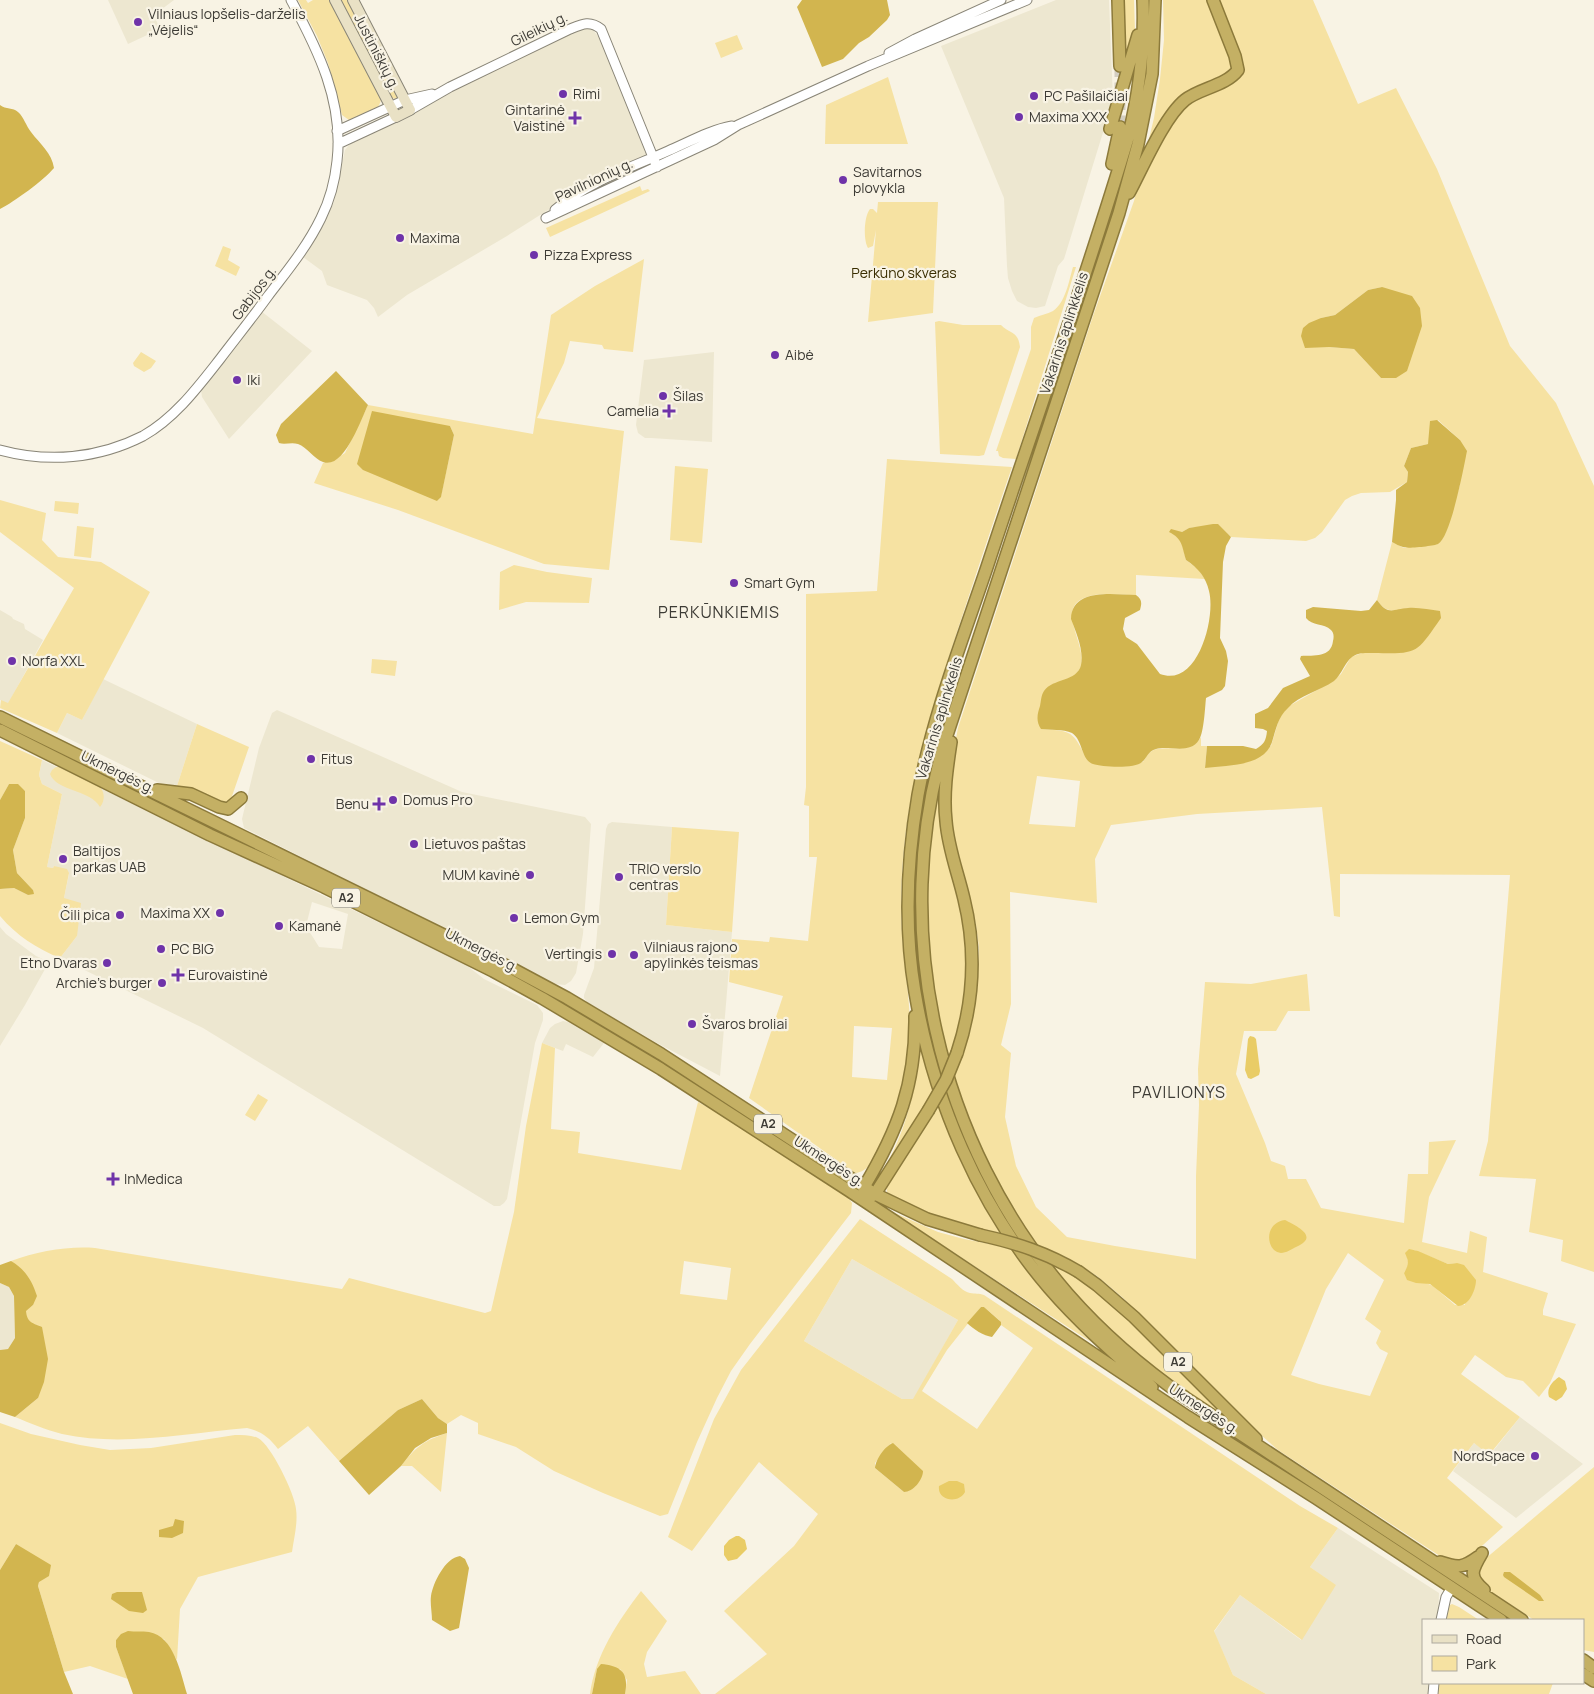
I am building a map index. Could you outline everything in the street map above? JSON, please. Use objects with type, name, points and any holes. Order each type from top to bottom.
[{"type":"highway","points":[[1118,0],[1120,66]]},
{"type":"highway","name":"Vakarinis aplinkkelis","points":[[1155,0],[1146,33],[1128,138],[932,734],[914,822],[909,887],[910,939],[915,992],[932,1062],[955,1132],[980,1186],[1007,1231],[1046,1285],[1105,1346],[1188,1417]]},
{"type":"highway","points":[[1119,213],[1161,132],[1177,108],[1193,95],[1228,79],[1238,70],[1235,56],[1213,0]]},
{"type":"highway","name":"Vakarinis aplinkkelis","points":[[1143,3],[1152,74],[1144,118],[1119,213],[940,756],[924,848],[922,920],[927,985],[939,1049],[951,1088],[975,1150],[996,1191],[1025,1239],[1083,1311],[1123,1349],[1163,1382],[1273,1456]]},
{"type":"highway","points":[[1061,343],[1068,308],[1113,162],[1115,128],[1146,33]]},
{"type":"highway","name":"Ukmergės g.","points":[[0,717],[511,968],[567,998],[660,1054],[875,1194]]},
{"type":"highway","points":[[864,1202],[875,1194],[946,1080],[957,1053],[968,1014],[972,988],[973,961],[969,921],[949,842],[946,822],[946,770],[952,720]]},
{"type":"highway","name":"Ukmergės g.","points":[[0,730],[486,968],[559,1008],[662,1069],[1188,1417],[1316,1498],[1499,1619]]},
{"type":"highway","points":[[145,788],[191,794],[219,807],[228,809],[241,798]]},
{"type":"highway","points":[[229,843],[230,830]]},
{"type":"highway","points":[[864,1202],[864,1187],[892,1136],[902,1111],[911,1079],[916,1039],[915,992]]},
{"type":"highway","points":[[559,1008],[567,998]]},
{"type":"highway","name":"A2","points":[[875,1194],[945,1226],[1030,1248],[1049,1255],[1080,1272],[1097,1284],[1134,1317],[1273,1456],[1520,1619]]},
{"type":"highway","points":[[1426,1557],[1460,1567],[1470,1563],[1482,1554],[1474,1568],[1474,1578],[1476,1583],[1499,1605]]},
{"type":"main road","name":"Justiniškių g.","points":[[336,0],[396,117]]},
{"type":"main road","name":"Justiniškių g.","points":[[353,0],[410,110]]},
{"type":"main road","name":"Gileikių g.","points":[[396,117],[410,110]]},
{"type":"street","name":"Gabijos g.","points":[[0,450],[42,458],[85,456],[128,443],[154,429],[192,395],[311,237],[322,218],[332,189],[338,144],[336,118],[327,74],[291,0]]},
{"type":"street","name":"Pavilnionių g.","points":[[868,66],[915,38],[1001,0]]},
{"type":"street","name":"Pavilnionių g.","points":[[738,125],[710,132],[598,182],[572,196],[546,218],[714,140],[738,125],[868,66],[1026,0]]},
{"type":"street","name":"Gileikių g.","points":[[410,110],[437,94],[570,29],[585,23],[591,23],[601,29],[657,167]]},
{"type":"street","name":"Gileikių g.","points":[[337,131],[405,100],[437,94]]},
{"type":"street","name":"Gileikių g.","points":[[338,144],[396,117]]},
{"type":"street","points":[[1441,1619],[1446,1597],[1452,1588]]},
{"type":"shaded area","name":"Vilniaus lopšelis-darželis „Vėjelis“","points":[[108,0],[174,0],[154,15],[160,29],[128,44]]},
{"type":"shaded area","points":[[802,0],[887,0],[890,15],[869,37],[859,43],[843,59],[822,67],[797,7]]},
{"type":"shaded area","points":[[1056,0],[1109,0],[1113,100],[1064,259],[1058,266],[1045,306],[1036,308],[1028,307],[1017,301],[1012,291],[1008,278],[1004,198],[941,46]]},
{"type":"shaded area","points":[[586,27],[593,30],[601,40],[646,156],[585,183],[556,205],[507,236],[407,295],[378,317],[374,308],[367,300],[327,285],[322,271],[303,257],[323,226],[334,202],[345,150],[349,145],[421,110],[452,91]]},
{"type":"shaded area","points":[[0,105],[16,110],[20,114],[29,130],[48,153],[54,168],[28,190],[0,209]]},
{"type":"shaded area","points":[[1382,287],[1412,296],[1420,308],[1422,326],[1407,371],[1396,378],[1381,378],[1354,349],[1305,348],[1301,336],[1303,328],[1309,323],[1335,315],[1368,290]]},
{"type":"shaded area","points":[[261,311],[312,351],[229,439],[202,397],[201,390]]},
{"type":"shaded area","points":[[714,352],[712,442],[645,438],[638,433],[636,425],[644,360]]},
{"type":"shaded area","points":[[336,371],[368,405],[345,451],[331,462],[323,462],[298,444],[279,443],[276,435],[281,424]]},
{"type":"shaded area","points":[[372,411],[450,426],[454,435],[441,497],[437,501],[363,470],[357,464]]},
{"type":"shaded area","points":[[1437,420],[1460,440],[1467,451],[1452,515],[1448,529],[1438,544],[1410,548],[1403,547],[1392,542],[1396,490],[1407,482],[1408,472],[1404,466],[1411,448],[1428,444],[1430,421]]},
{"type":"shaded area","points":[[1218,524],[1231,537],[1226,546],[1223,562],[1220,638],[1228,661],[1225,686],[1222,690],[1206,698],[1203,726],[1199,740],[1190,747],[1153,750],[1142,762],[1133,766],[1111,767],[1089,762],[1076,736],[1061,730],[1041,729],[1038,721],[1038,712],[1044,691],[1053,684],[1075,674],[1081,665],[1080,647],[1071,619],[1073,609],[1086,597],[1106,594],[1136,595],[1140,600],[1141,608],[1125,618],[1123,629],[1126,637],[1137,644],[1160,674],[1173,676],[1185,671],[1194,661],[1207,632],[1210,617],[1209,591],[1204,577],[1186,560],[1183,547],[1177,538],[1169,532],[1171,529],[1182,532],[1189,528]]},
{"type":"shaded area","points":[[1377,600],[1388,610],[1420,608],[1440,611],[1441,618],[1426,639],[1415,649],[1400,653],[1362,653],[1352,657],[1334,681],[1304,696],[1282,715],[1268,750],[1261,756],[1244,763],[1205,768],[1207,746],[1243,746],[1256,749],[1261,745],[1265,740],[1267,731],[1255,728],[1255,714],[1268,708],[1283,688],[1310,676],[1300,659],[1301,656],[1325,653],[1332,646],[1334,637],[1332,631],[1325,626],[1309,621],[1306,618],[1306,610],[1313,607],[1369,610]]},
{"type":"shaded area","points":[[0,610],[24,624],[25,629],[43,640],[8,704],[0,700]]},
{"type":"shaded area","points":[[103,679],[197,724],[176,789],[167,787],[57,733],[67,713],[82,720]]},
{"type":"shaded area","points":[[277,710],[462,792],[585,817],[591,824],[583,934],[576,973],[571,981],[565,985],[554,984],[244,828],[242,819],[259,748],[272,713]]},
{"type":"shaded area","points":[[42,760],[465,964],[484,979],[537,1005],[543,1013],[543,1020],[535,1043],[507,1199],[504,1203],[500,1206],[494,1206],[203,1028],[60,958],[77,936],[64,898],[69,874],[54,866],[53,868],[47,867],[62,794],[42,784],[39,775]],"holes":[[[312,902],[348,914],[342,949],[319,947],[306,926]]]},
{"type":"shaded area","points":[[9,784],[18,784],[25,791],[25,818],[13,850],[17,873],[33,890],[34,894],[28,895],[14,888],[0,889],[0,800]]},
{"type":"shaded area","points":[[612,822],[672,827],[666,925],[732,932],[720,1076],[657,1043],[587,1002],[584,998],[594,968],[606,829],[608,824]]},
{"type":"shaded area","points":[[0,927],[6,934],[36,956],[49,962],[0,1046]]},
{"type":"shaded area","points":[[563,1021],[604,1043],[593,1057],[566,1044],[563,1051],[542,1043],[550,1028]]},
{"type":"shaded area","points":[[1250,1036],[1256,1039],[1260,1071],[1259,1075],[1251,1079],[1248,1078],[1245,1070],[1248,1039]]},
{"type":"shaded area","points":[[1285,1220],[1304,1232],[1306,1239],[1296,1247],[1281,1253],[1272,1248],[1269,1237],[1273,1226]]},
{"type":"shaded area","points":[[1409,1249],[1448,1264],[1457,1263],[1464,1265],[1476,1280],[1475,1288],[1469,1300],[1458,1306],[1430,1284],[1407,1280],[1404,1273],[1408,1263],[1405,1253]]},
{"type":"shaded area","points":[[852,1259],[958,1320],[914,1399],[902,1399],[804,1341]]},
{"type":"shaded area","points":[[11,1261],[31,1281],[37,1296],[33,1305],[26,1311],[31,1322],[42,1327],[48,1359],[44,1382],[38,1398],[15,1417],[0,1412],[0,1350],[8,1349],[15,1338],[14,1296],[9,1287],[0,1283],[0,1265]]},
{"type":"shaded area","points":[[0,1283],[9,1287],[14,1296],[15,1338],[8,1349],[0,1350]]},
{"type":"shaded area","points":[[981,1307],[984,1307],[1001,1322],[1001,1325],[992,1337],[979,1332],[967,1323]]},
{"type":"shaded area","points":[[1559,1377],[1565,1381],[1567,1389],[1562,1397],[1556,1401],[1549,1397],[1548,1391],[1552,1383]]},
{"type":"shaded area","points":[[422,1399],[438,1418],[447,1424],[447,1433],[431,1438],[415,1448],[401,1466],[369,1495],[339,1461],[398,1410]]},
{"type":"shaded area","points":[[1520,1417],[1583,1464],[1516,1518],[1453,1471],[1474,1443],[1490,1455]]},
{"type":"shaded area","points":[[893,1443],[923,1471],[917,1485],[911,1490],[904,1492],[875,1468],[881,1453]]},
{"type":"shaded area","points":[[949,1481],[957,1481],[964,1484],[965,1492],[962,1496],[949,1499],[941,1495],[939,1486]]},
{"type":"shaded area","points":[[175,1519],[184,1521],[183,1533],[172,1538],[159,1537],[159,1530],[173,1526]]},
{"type":"shaded area","points":[[1338,1528],[1439,1593],[1438,1619],[1422,1619],[1422,1684],[1431,1684],[1429,1694],[1266,1694],[1233,1675],[1214,1632],[1240,1595],[1301,1640],[1335,1585],[1310,1567]]},
{"type":"shaded area","points":[[736,1536],[745,1540],[747,1549],[737,1559],[728,1561],[724,1555],[724,1546]]},
{"type":"shaded area","points":[[16,1544],[51,1565],[49,1576],[39,1582],[38,1586],[64,1672],[73,1694],[0,1694],[0,1570]]},
{"type":"shaded area","points":[[460,1556],[465,1559],[469,1568],[459,1628],[450,1631],[432,1620],[431,1596],[437,1578],[445,1566],[449,1561]]},
{"type":"shaded area","points":[[1504,1572],[1510,1572],[1540,1595],[1544,1601],[1539,1601],[1504,1577]]},
{"type":"shaded area","points":[[117,1592],[142,1592],[147,1610],[143,1613],[129,1611],[111,1599],[112,1594]]},
{"type":"shaded area","points":[[128,1631],[149,1632],[158,1635],[165,1641],[175,1657],[187,1694],[133,1694],[116,1647],[116,1640],[121,1634]]},
{"type":"shaded area","points":[[601,1664],[614,1667],[622,1672],[626,1681],[625,1694],[592,1694],[597,1669]]},
{"type":"green space","points":[[298,0],[306,0],[308,3],[313,0],[331,0],[381,96],[379,106],[371,112],[352,120],[342,115],[328,63],[317,36]]},
{"type":"green space","points":[[340,0],[349,0],[399,95],[397,99],[391,98]]},
{"type":"green space","points":[[1122,0],[1134,0],[1135,32],[1125,66]]},
{"type":"green space","points":[[1163,0],[1313,0],[1358,104],[1396,88],[1437,169],[1510,346],[1556,403],[1594,486],[1594,1272],[1561,1261],[1563,1240],[1529,1232],[1536,1179],[1479,1176],[1488,1141],[1510,875],[1340,874],[1340,917],[1334,916],[1322,807],[1197,814],[1111,825],[1095,859],[1097,903],[1010,892],[1011,1004],[1001,1045],[1011,1053],[1005,1117],[1016,1166],[1036,1207],[1067,1237],[1196,1259],[1198,1069],[1205,982],[1251,984],[1307,974],[1310,1011],[1288,1011],[1276,1031],[1244,1031],[1236,1074],[1271,1161],[1285,1166],[1288,1179],[1306,1179],[1321,1208],[1404,1223],[1408,1174],[1428,1174],[1429,1142],[1456,1140],[1429,1197],[1422,1242],[1467,1253],[1470,1231],[1487,1237],[1483,1272],[1548,1293],[1543,1315],[1576,1324],[1550,1383],[1539,1397],[1523,1381],[1506,1377],[1475,1355],[1461,1374],[1520,1417],[1489,1455],[1474,1443],[1447,1478],[1503,1527],[1464,1562],[1449,1562],[1278,1450],[1122,1297],[1097,1276],[1066,1257],[1036,1244],[1006,1198],[991,1169],[966,1111],[954,1077],[970,1032],[977,992],[979,948],[976,925],[955,841],[950,808],[954,749],[958,728],[1093,316],[1134,201],[1154,118],[1164,40]],"holes":[[[1382,287],[1381,378],[1354,349],[1305,347],[1321,318],[1335,315],[1368,290]],[[1438,420],[1460,440],[1460,485],[1446,532],[1442,539],[1404,548],[1392,542],[1377,600],[1387,609],[1409,608],[1401,653],[1362,653],[1351,657],[1341,674],[1333,681],[1289,706],[1280,716],[1271,746],[1205,768],[1207,746],[1201,746],[1201,737],[1192,746],[1163,748],[1152,751],[1143,762],[1084,754],[1076,740],[1068,733],[1041,729],[1049,687],[1077,673],[1081,664],[1081,654],[1072,619],[1073,609],[1078,601],[1101,594],[1136,595],[1136,575],[1205,579],[1198,569],[1186,560],[1181,542],[1173,534],[1189,528],[1218,525],[1231,537],[1306,541],[1315,538],[1322,532],[1345,500],[1361,493],[1390,492],[1407,482],[1408,472],[1404,466],[1411,448],[1428,444]],[[1037,776],[1080,781],[1075,827],[1029,824]],[[1414,1250],[1448,1264],[1457,1263],[1465,1305],[1455,1305],[1433,1286],[1404,1273],[1409,1264],[1407,1258]],[[1348,1253],[1384,1280],[1365,1319],[1381,1331],[1376,1343],[1380,1349],[1388,1353],[1370,1396],[1319,1384],[1291,1375],[1326,1289]]]},
{"type":"green space","points":[[737,35],[743,49],[721,58],[715,43]]},
{"type":"green space","points":[[888,77],[908,144],[825,144],[826,105]]},
{"type":"green space","points":[[640,186],[642,191],[648,189],[650,191],[550,237],[546,228]]},
{"type":"green space","name":"Perkūno skveras","points":[[878,202],[938,202],[933,313],[868,322],[876,230],[873,246],[868,248],[865,240],[865,228],[868,212],[870,209],[873,209],[877,213]]},
{"type":"green space","points":[[223,246],[231,249],[228,260],[240,267],[236,276],[215,266]]},
{"type":"green space","points":[[644,259],[633,352],[604,349],[602,345],[570,341],[564,363],[537,418],[624,431],[609,570],[544,564],[398,510],[314,483],[323,463],[331,462],[345,453],[368,405],[533,434],[551,315],[595,286]],"holes":[[[450,426],[454,435],[441,496],[437,501]]]},
{"type":"green space","points":[[1073,267],[1076,267],[1016,459],[1003,458],[996,451],[1031,349],[1031,327],[1034,318],[1053,311],[1061,302]]},
{"type":"green space","points":[[935,322],[963,325],[1001,325],[1015,335],[1019,342],[1020,347],[984,455],[940,454]]},
{"type":"green space","points":[[141,352],[156,361],[151,368],[144,372],[134,366],[133,363]]},
{"type":"green space","points":[[887,459],[1012,467],[935,701],[917,767],[905,835],[901,908],[910,1024],[906,1072],[893,1118],[876,1156],[864,1170],[855,1173],[749,1098],[783,996],[729,982],[732,939],[769,942],[770,937],[808,941],[817,857],[809,857],[809,806],[804,805],[806,787],[806,594],[877,591]],"holes":[[[854,1026],[892,1028],[887,1080],[852,1077]]]},
{"type":"green space","points":[[675,466],[708,469],[702,543],[670,540]]},
{"type":"green space","points":[[0,500],[46,513],[42,540],[58,557],[101,562],[150,592],[82,720],[67,713],[57,733],[0,708],[1,700],[8,703],[74,588],[0,532]]},
{"type":"green space","points":[[55,501],[79,503],[78,514],[54,511]]},
{"type":"green space","points":[[77,526],[94,528],[91,558],[74,556]]},
{"type":"green space","points":[[514,565],[592,578],[589,603],[526,602],[499,610],[500,572]]},
{"type":"green space","points":[[372,659],[397,661],[395,676],[371,673]]},
{"type":"green space","points":[[197,724],[249,747],[230,802],[223,805],[176,789]]},
{"type":"green space","points":[[0,741],[42,760],[39,775],[42,784],[62,794],[47,867],[53,868],[54,866],[67,869],[69,873],[64,898],[81,903],[77,936],[60,958],[27,941],[0,916],[0,889],[14,888],[28,895],[33,890],[17,873],[13,850],[25,818],[25,791],[9,784],[0,800]]},
{"type":"green space","points":[[56,767],[100,787],[104,797],[100,807],[96,801],[54,780],[50,774]]},
{"type":"green space","points":[[939,786],[941,824],[963,918],[968,964],[966,996],[960,1028],[948,1058],[933,988],[926,916],[927,869]]},
{"type":"green space","points":[[672,827],[739,832],[732,932],[666,925]]},
{"type":"green space","points":[[921,1042],[934,1090],[892,1158],[890,1158],[897,1144],[911,1102]]},
{"type":"green space","points":[[542,1043],[555,1048],[551,1129],[580,1132],[578,1153],[681,1170],[698,1102],[847,1196],[852,1203],[851,1213],[731,1371],[697,1442],[668,1514],[660,1516],[554,1471],[516,1447],[478,1434],[478,1423],[461,1415],[447,1424],[438,1418],[422,1399],[398,1410],[339,1461],[308,1426],[278,1449],[264,1435],[247,1428],[154,1438],[85,1438],[62,1434],[15,1417],[38,1398],[38,1325],[30,1323],[26,1317],[25,1311],[33,1305],[11,1261],[32,1254],[74,1248],[95,1248],[342,1289],[349,1278],[485,1313],[491,1311],[514,1212],[526,1126]],"holes":[[[684,1261],[731,1268],[727,1300],[680,1294]]]},
{"type":"green space","points":[[258,1094],[268,1100],[255,1121],[245,1115]]},
{"type":"green space","points":[[938,1104],[965,1168],[1000,1233],[964,1226],[924,1213],[888,1195],[886,1187]]},
{"type":"green space","points":[[888,1210],[938,1232],[1011,1248],[1038,1284],[1091,1342]]},
{"type":"green space","points":[[860,1219],[952,1279],[960,1288],[970,1293],[984,1295],[1300,1506],[1338,1528],[1310,1567],[1336,1585],[1302,1640],[1240,1595],[1214,1631],[1233,1675],[1266,1694],[715,1694],[767,1654],[724,1611],[794,1546],[818,1514],[759,1462],[692,1551],[668,1537],[714,1419],[741,1370]],"holes":[[[852,1259],[958,1320],[913,1399],[902,1399],[804,1341]],[[981,1307],[984,1307],[999,1320],[1001,1325],[1033,1348],[977,1429],[922,1391],[947,1350]],[[891,1443],[904,1492],[875,1468],[875,1463]]]},
{"type":"green space","points":[[1050,1262],[1077,1276],[1100,1294],[1129,1320],[1224,1415],[1168,1379],[1129,1349],[1082,1302],[1058,1275]]},
{"type":"green space","points":[[0,1423],[31,1434],[110,1450],[151,1448],[235,1435],[258,1438],[263,1442],[275,1460],[295,1502],[296,1530],[292,1552],[198,1577],[180,1609],[177,1660],[164,1639],[132,1633],[121,1636],[116,1640],[116,1647],[128,1679],[90,1666],[64,1672],[38,1586],[39,1582],[16,1544],[0,1570]]},
{"type":"green space","points":[[447,1433],[441,1492],[412,1466],[401,1466],[421,1445]]},
{"type":"green space","points":[[1594,1467],[1594,1652],[1584,1650],[1584,1619],[1532,1619],[1480,1585],[1477,1571],[1485,1559]]},
{"type":"green space","points":[[641,1591],[667,1621],[647,1652],[644,1664],[647,1677],[685,1671],[701,1694],[625,1694],[627,1680],[620,1669],[597,1669],[592,1694],[590,1694],[597,1666],[602,1653],[624,1614]]},
{"type":"green space","points":[[1452,1604],[1459,1607],[1477,1619],[1445,1619],[1448,1606]]},
{"type":"green space","points":[[1438,1684],[1553,1684],[1549,1694],[1437,1694]]},
{"type":"tunnel","points":[[1120,66],[1120,127]]},
{"type":"place","name":"Vilniaus lopšelis-darželis „Vėjelis“","points":[[138,22]]},
{"type":"place","name":"Rimi","points":[[563,94]]},
{"type":"place","name":"PC Pašilaičiai","points":[[1034,96]]},
{"type":"place","name":"Maxima XXX","points":[[1019,117]]},
{"type":"place","name":"Gintarinė Vaistinė","points":[[575,118]]},
{"type":"place","name":"Savitarnos plovykla","points":[[843,180]]},
{"type":"place","name":"Maxima","points":[[400,238]]},
{"type":"place","name":"Pizza Express","points":[[534,255]]},
{"type":"place","name":"Aibė","points":[[775,355]]},
{"type":"place","name":"Iki","points":[[237,380]]},
{"type":"place","name":"Šilas","points":[[663,396]]},
{"type":"place","name":"Camelia","points":[[669,411]]},
{"type":"place","name":"Smart Gym","points":[[734,583]]},
{"type":"place","name":"Norfa XXL","points":[[12,661]]},
{"type":"place","name":"Fitus","points":[[311,759]]},
{"type":"place","name":"Domus Pro","points":[[393,800]]},
{"type":"place","name":"Benu","points":[[379,804]]},
{"type":"place","name":"Lietuvos paštas","points":[[414,844]]},
{"type":"place","name":"Baltijos parkas UAB","points":[[63,859]]},
{"type":"place","name":"MUM kavinė","points":[[530,875]]},
{"type":"place","name":"TRIO verslo centras","points":[[619,877]]},
{"type":"place","name":"Maxima XX","points":[[220,913]]},
{"type":"place","name":"Čili pica","points":[[120,915]]},
{"type":"place","name":"Lemon Gym","points":[[514,918]]},
{"type":"place","name":"Kamanė","points":[[279,926]]},
{"type":"place","name":"PC BIG","points":[[161,949]]},
{"type":"place","name":"Vertingis","points":[[612,954]]},
{"type":"place","name":"Vilniaus rajono apylinkės teismas","points":[[634,955]]},
{"type":"place","name":"Etno Dvaras","points":[[107,963]]},
{"type":"place","name":"Eurovaistinė","points":[[178,975]]},
{"type":"place","name":"Archie's burger","points":[[162,983]]},
{"type":"place","name":"Švaros broliai","points":[[692,1024]]},
{"type":"place","name":"InMedica","points":[[113,1179]]},
{"type":"place","name":"NordSpace","points":[[1535,1456]]},
{"type":"district","name":"PERKŪNKIEMIS","points":[[719,612]]},
{"type":"district","name":"PAVILIONYS","points":[[1179,1092]]}]
